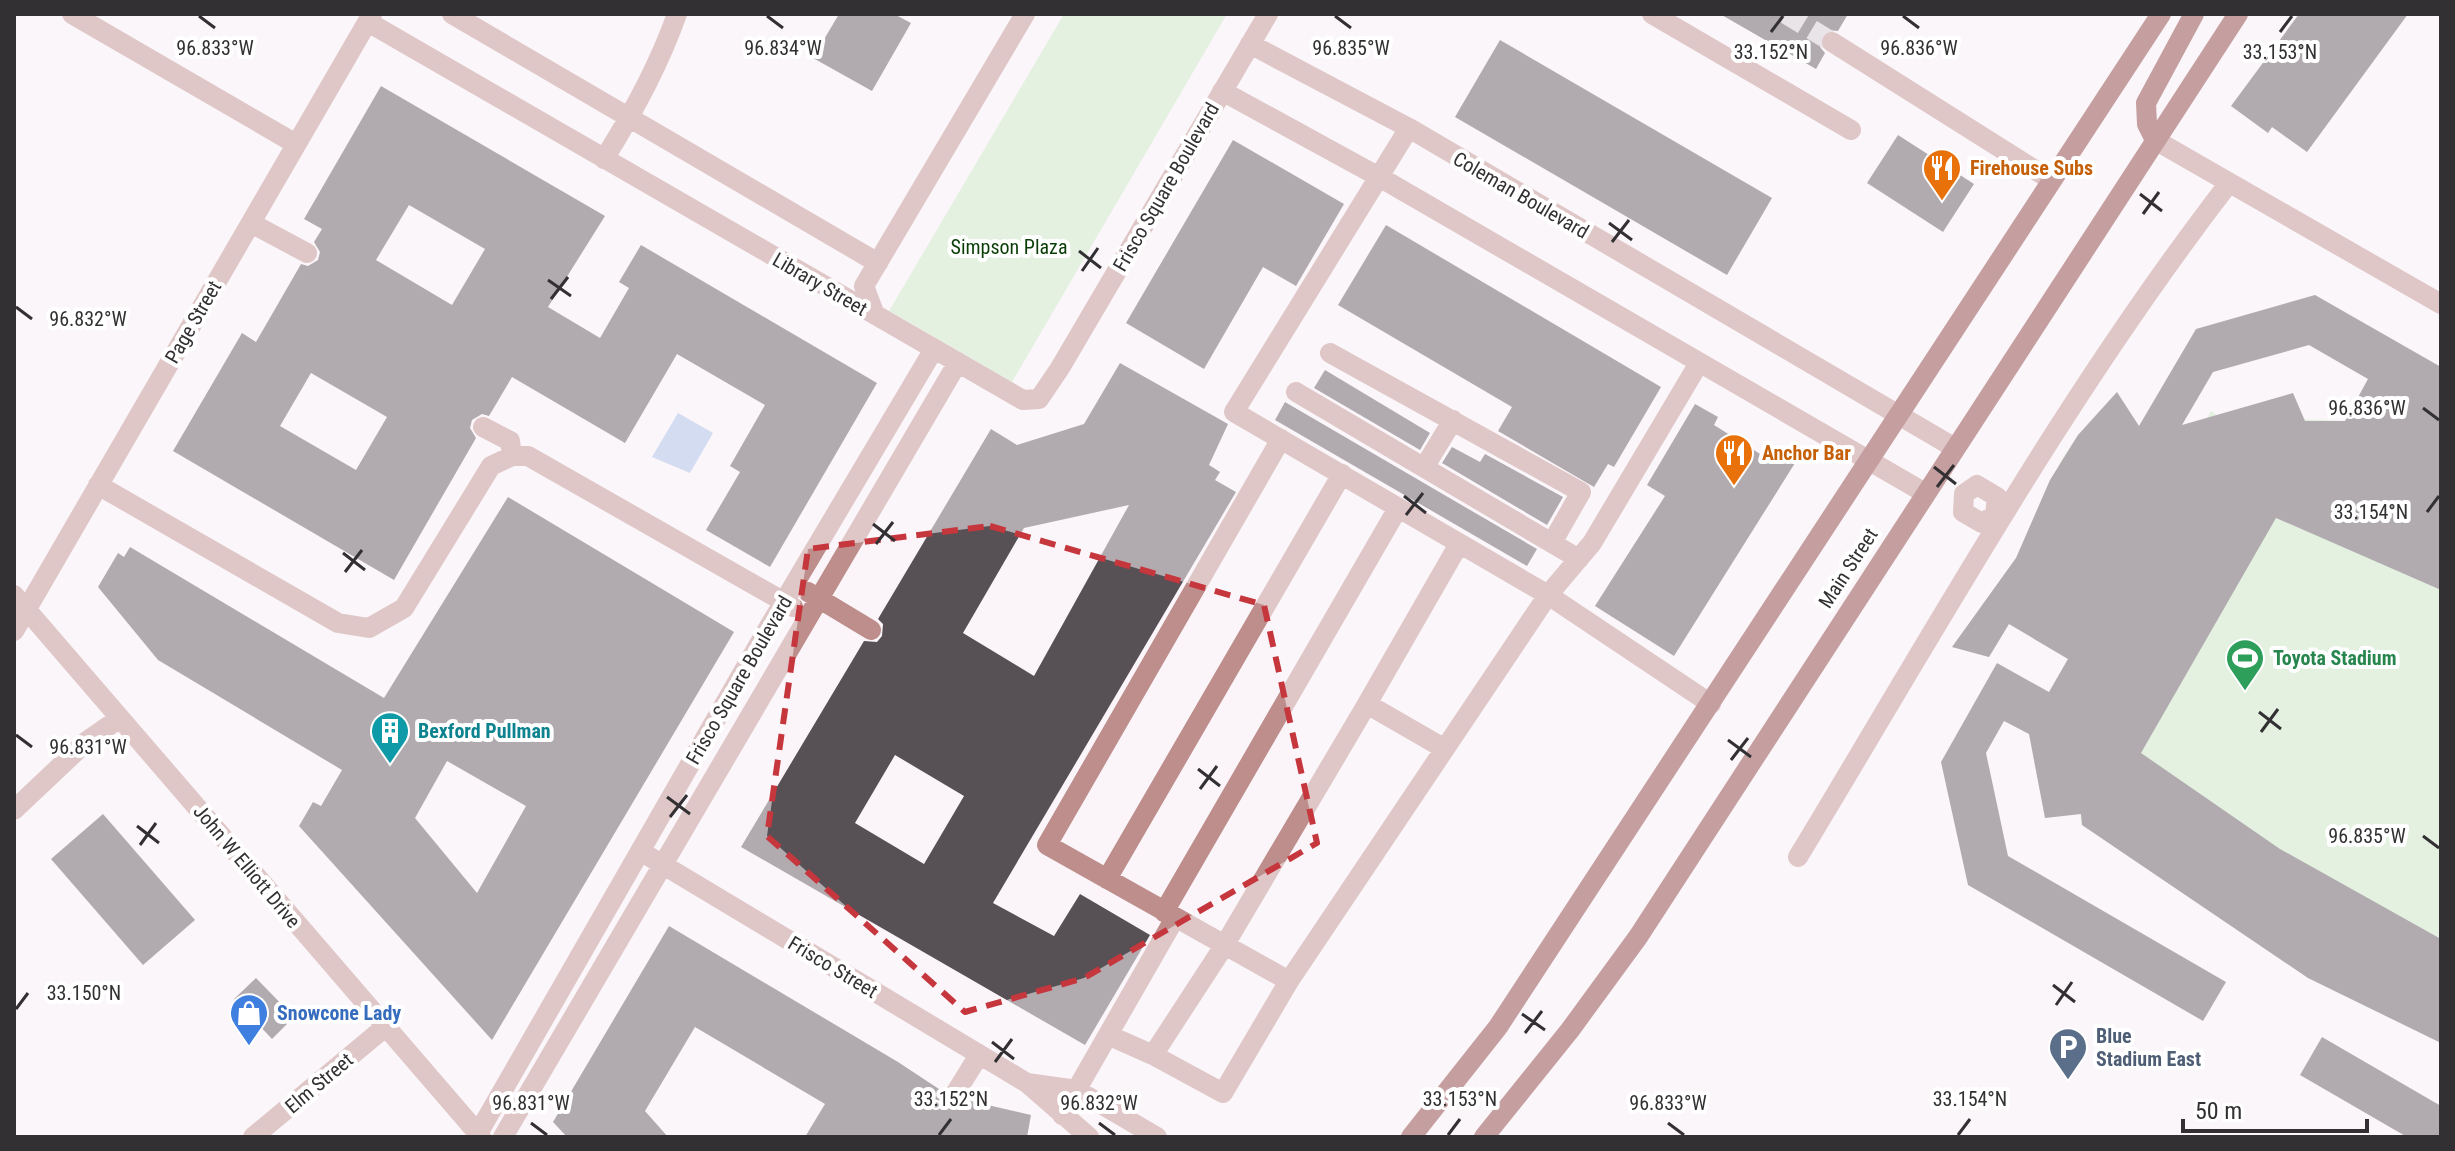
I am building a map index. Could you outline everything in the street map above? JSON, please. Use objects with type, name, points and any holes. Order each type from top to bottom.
[{"type":"main road","name":"Main Street","points":[[1411,1137],[1498,1027],[2161,14]]},
{"type":"main road","points":[[2155,140],[2147,124],[2146,103],[2194,14]]},
{"type":"main road","name":"Main Street","points":[[1484,1137],[1570,1030],[1638,937],[2238,14]]},
{"type":"street","points":[[72,14],[296,144]]},
{"type":"street","points":[[452,14],[878,263]]},
{"type":"street","points":[[604,159],[630,118],[677,14]]},
{"type":"street","points":[[875,315],[864,286],[1025,14]]},
{"type":"street","name":"Frisco Square Boulevard","points":[[1039,399],[1268,14]]},
{"type":"street","points":[[1652,14],[1851,130]]},
{"type":"street","name":"Page Street","points":[[14,631],[20,602],[98,485],[370,18]]},
{"type":"street","name":"Library Street","points":[[370,18],[604,159],[1023,400],[1039,399]]},
{"type":"street","points":[[1832,42],[2051,180]]},
{"type":"street","name":"Coleman Boulevard","points":[[1250,44],[1409,128],[1955,448]]},
{"type":"street","points":[[1222,91],[1381,178],[1870,463],[1964,494],[1963,512],[1982,523],[1998,517]]},
{"type":"street","points":[[1409,128],[1234,412],[1548,595],[1711,704]]},
{"type":"street","points":[[2155,140],[2441,304]]},
{"type":"street","points":[[1798,857],[1998,517],[2152,284],[2229,183]]},
{"type":"street","points":[[251,223],[307,253]]},
{"type":"street","name":"Frisco Square Boulevard","points":[[478,1136],[789,593],[934,349]]},
{"type":"street","points":[[1330,353],[1581,492],[1553,541]]},
{"type":"street","name":"Frisco Square Boulevard","points":[[503,1137],[958,362]]},
{"type":"street","points":[[1108,1035],[1153,1055],[1223,1093],[1289,981],[1548,595],[1592,543],[1699,363]]},
{"type":"street","points":[[1296,392],[1579,559]]},
{"type":"street","points":[[1425,466],[1453,420]]},
{"type":"street","points":[[483,427],[510,441],[512,456]]},
{"type":"street","points":[[1281,439],[1047,845],[1289,981]]},
{"type":"street","points":[[98,485],[338,623],[369,628],[404,608],[491,466],[512,456],[528,456],[812,606],[871,630]]},
{"type":"street","points":[[1107,879],[1342,474]]},
{"type":"street","points":[[1062,1115],[1398,508]]},
{"type":"street","points":[[1153,1055],[1224,946],[1459,544]]},
{"type":"street","name":"John W Elliott Drive","points":[[20,602],[478,1136]]},
{"type":"street","points":[[1367,704],[1445,749]]},
{"type":"street","points":[[14,810],[87,741],[120,718]]},
{"type":"street","name":"Frisco Street","points":[[640,851],[1027,1083],[1089,1137]]},
{"type":"street","name":"Elm Street","points":[[253,1137],[384,1028]]},
{"type":"street","points":[[953,1097],[979,1055]]},
{"type":"street","name":"Frisco Street","points":[[1027,1083],[1077,1090],[1157,1137]]},
{"type":"highlighted area","points":[[990,526],[1264,605],[1317,843],[1084,978],[965,1012],[767,836],[808,549]]},
{"type":"green space","name":"Simpson Plaza","points":[[1064,14],[1227,14],[1012,382],[889,311]]},
{"type":"green space","name":"Toyota Stadium","points":[[2362,390],[2441,426],[2441,1043],[2308,978],[2082,825],[2080,814],[2045,818],[2033,754],[2067,743],[2026,732],[2068,659],[2009,624],[1989,657],[1952,647],[2016,558],[2062,459],[2078,435],[2117,392],[2169,484],[2211,411],[2217,415],[2345,421]]},
{"type":"water","points":[[678,413],[713,433],[690,473],[652,457]]},
{"type":"building","points":[[839,14],[894,14],[911,23],[872,91],[813,58]]},
{"type":"building","points":[[1720,14],[1848,14],[1838,31],[1827,30],[1821,36],[1820,47],[1825,53],[1816,69]]},
{"type":"building","points":[[2299,14],[2408,14],[2307,152],[2272,127],[2268,133],[2231,106]]},
{"type":"building","points":[[1500,40],[1772,198],[1727,275],[1455,117]]},
{"type":"building","points":[[381,86],[605,216],[548,307],[600,338],[629,288],[619,282],[641,245],[877,383],[770,567],[706,530],[740,472],[730,466],[765,405],[677,354],[625,443],[512,377],[489,416],[482,414],[472,420],[470,428],[476,438],[394,580],[173,451],[242,333],[256,342],[301,264],[308,266],[318,260],[320,252],[314,242],[322,229],[304,219]],"holes":[[[409,205],[485,249],[452,305],[376,260]],[[311,373],[387,417],[356,470],[280,426]]]},
{"type":"building","points":[[1898,135],[1974,184],[1943,232],[1867,183]]},
{"type":"building","points":[[1233,140],[1344,204],[1296,286],[1263,267],[1204,369],[1126,323]]},
{"type":"building","points":[[1386,225],[1661,387],[1614,467],[1608,464],[1594,487],[1498,431],[1512,407],[1338,305]]},
{"type":"building","name":"Toyota Stadium","points":[[2315,295],[2441,367],[2441,590],[2276,518],[2141,753],[2280,849],[2441,939],[2441,1043],[2308,978],[2082,825],[2081,814],[2045,818],[2029,734],[2004,721],[1986,753],[2008,856],[2226,982],[2203,1021],[1968,885],[1941,762],[1997,663],[2049,692],[2068,659],[2009,624],[1989,657],[1952,647],[2016,558],[2050,480],[2078,435],[2117,392],[2139,426],[2196,329]],"holes":[[[2309,345],[2368,379],[2345,421],[2305,421],[2293,393],[2182,425],[2213,372]]]},
{"type":"building","points":[[1120,363],[1228,424],[1209,465],[1220,472],[1215,480],[1236,492],[993,903],[1054,936],[1080,894],[1150,935],[1085,1045],[741,847],[864,641],[877,642],[882,636],[883,624],[878,619],[991,429],[1017,445],[1084,424]],"holes":[[[1129,505],[1034,676],[963,633],[1024,528]],[[895,755],[964,796],[924,864],[855,823]]]},
{"type":"building","points":[[1325,370],[1430,433],[1420,450],[1314,388]]},
{"type":"building","points":[[1285,402],[1537,549],[1527,566],[1275,420]]},
{"type":"building","points":[[1695,404],[1718,417],[1714,425],[1765,457],[1770,448],[1795,463],[1674,656],[1595,606],[1665,496],[1647,485]]},
{"type":"building","points":[[1452,447],[1480,462],[1485,454],[1563,497],[1547,525],[1442,463]]},
{"type":"building","name":"Bexford Pullman","points":[[508,497],[734,632],[492,1040],[299,826],[313,802],[321,806],[342,770],[158,660],[98,587],[118,553],[124,557],[130,547],[384,698]],"holes":[[[447,761],[526,806],[477,893],[415,818]]]},
{"type":"building","points":[[103,814],[195,920],[143,965],[51,859]]},
{"type":"building","points":[[669,926],[898,1062],[942,1091],[941,1102],[947,1108],[958,1109],[966,1100],[1031,1115],[1027,1137],[805,1137],[825,1104],[695,1027],[645,1111],[668,1137],[567,1137],[553,1122]]},
{"type":"building","points":[[256,978],[294,1017],[272,1039],[234,999]]},
{"type":"building","points":[[2322,1037],[2441,1106],[2441,1137],[2407,1137],[2300,1075]]},
{"type":"tunnel","points":[[1786,14],[1832,42]]},
{"type":"place","name":"Firehouse Subs","points":[[1942,202]]},
{"type":"place","name":"Anchor Bar","points":[[1734,487]]},
{"type":"place","name":"Toyota Stadium","points":[[2245,692]]},
{"type":"place","name":"Bexford Pullman","points":[[390,765]]},
{"type":"place","name":"Snowcone Lady","points":[[249,1047]]},
{"type":"place","name":"Blue Stadium East","points":[[2068,1081]]}]
